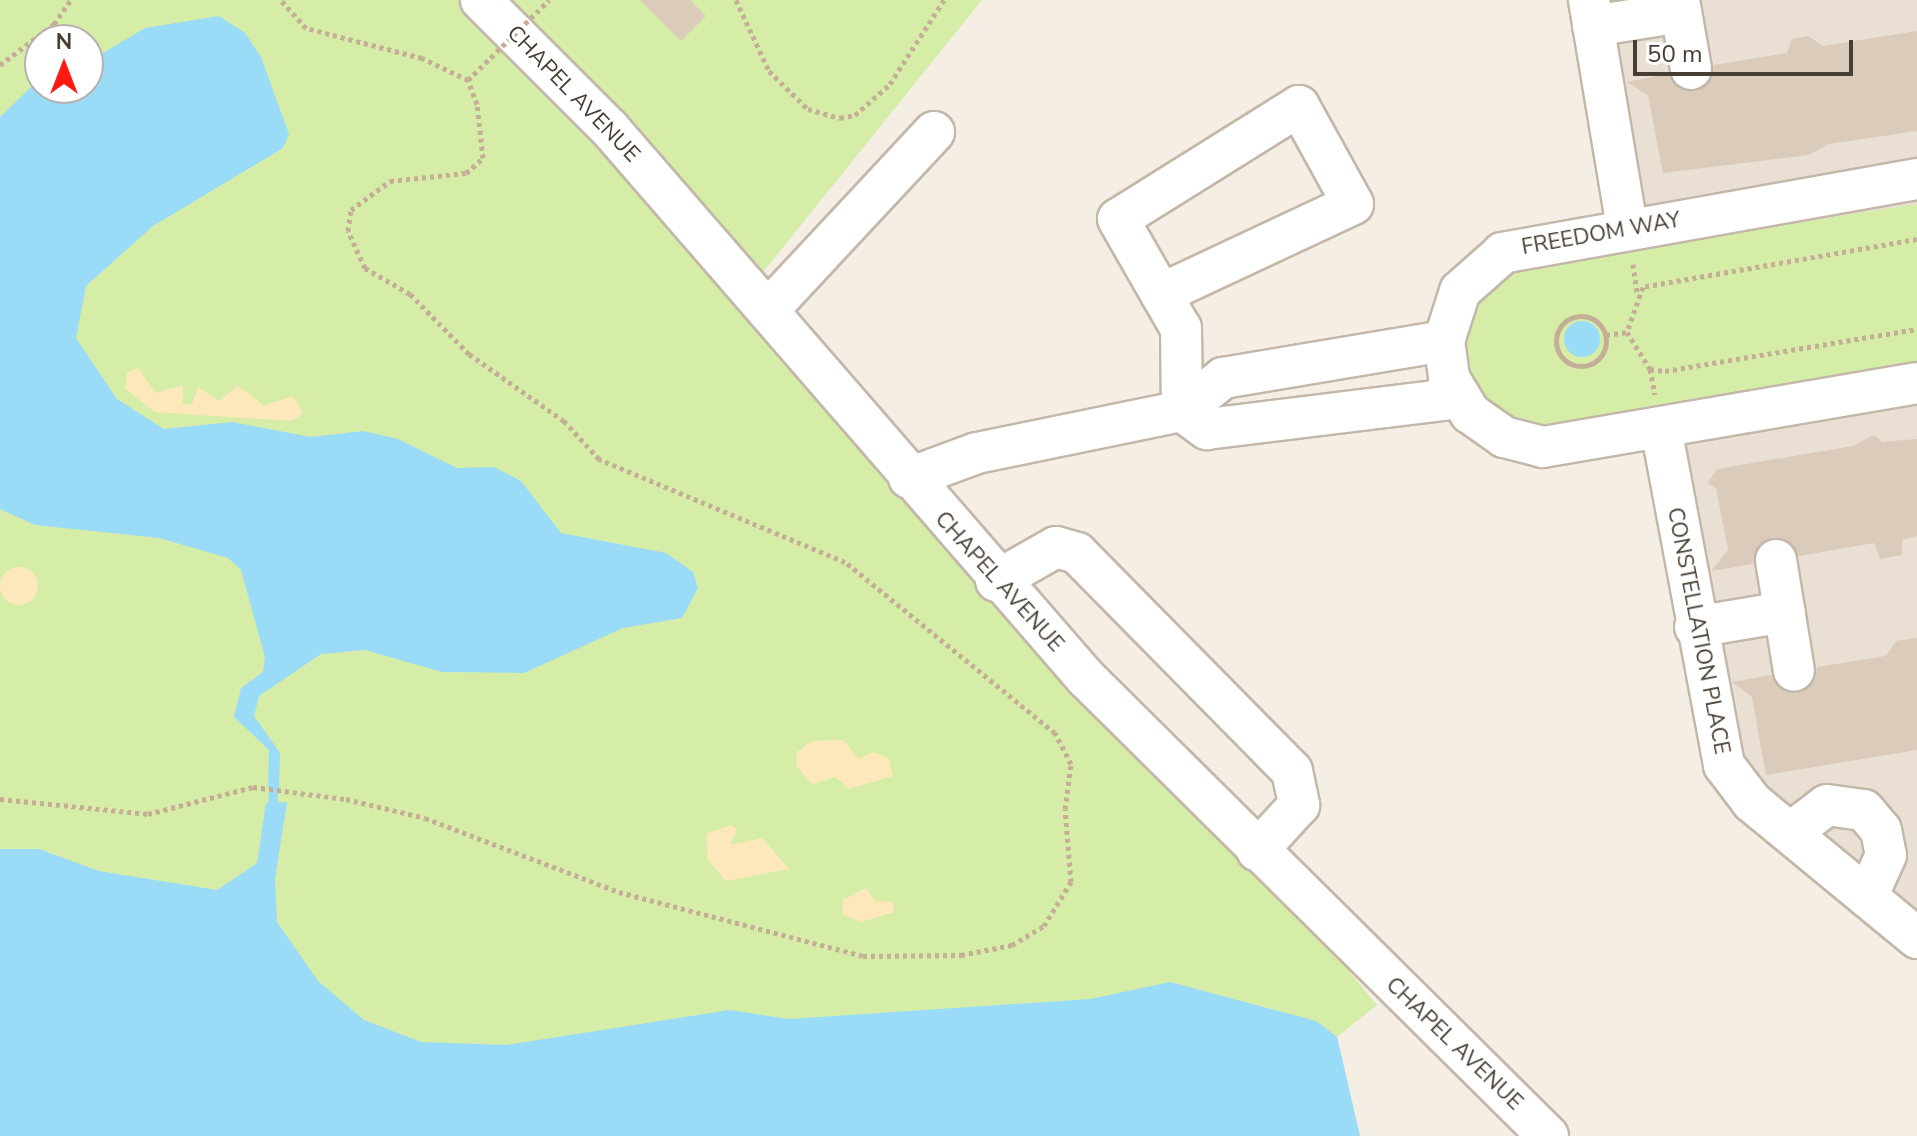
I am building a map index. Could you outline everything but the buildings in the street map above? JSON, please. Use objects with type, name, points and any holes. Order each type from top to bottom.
[{"type":"street","name":"CHAPEL AVENUE","points":[[481,0],[610,129],[769,309],[996,581],[1257,851],[1548,1136]]},
{"type":"street","points":[[1627,228],[1591,13],[1680,6],[1691,69]]},
{"type":"street","points":[[1161,294],[1353,204],[1299,106],[1118,219],[1161,294],[1181,328],[1182,411]]},
{"type":"street","points":[[769,309],[934,132]]},
{"type":"street","name":"FREEDOM WAY","points":[[1917,179],[1533,244],[1490,260],[1452,304],[1444,341],[1460,398],[1492,431],[1531,446],[1661,428],[1917,383]]},
{"type":"street","points":[[909,478],[977,453],[1182,411],[1223,378],[1444,341]]},
{"type":"street","points":[[1349,357],[1359,411]]},
{"type":"street","points":[[1182,411],[1207,429],[1460,398]]},
{"type":"street","name":"CONSTELLATION PLACE","points":[[1661,428],[1695,627],[1724,765],[1740,790],[1917,938]]},
{"type":"street","points":[[996,581],[1056,547],[1077,553],[1292,771],[1299,805],[1257,851]]},
{"type":"street","points":[[1776,560],[1794,671]]},
{"type":"street","points":[[1695,627],[1785,612]]},
{"type":"street","points":[[1790,833],[1827,805],[1864,810],[1881,830],[1886,855],[1867,897]]},
{"type":"path","points":[[0,65],[54,24],[71,0]]},
{"type":"path","points":[[281,0],[306,28],[422,58],[468,80]]},
{"type":"path","points":[[468,80],[549,0]]},
{"type":"path","points":[[736,0],[769,71],[808,109],[840,118],[855,115],[890,84],[944,0]]},
{"type":"path","points":[[0,799],[148,814],[253,787],[292,790],[425,818],[619,892],[863,956],[961,955],[1012,945],[1044,926],[1071,882],[1065,809],[1071,764],[1055,733],[845,562],[599,459],[564,421],[469,354],[410,294],[365,268],[348,231],[351,210],[367,192],[390,181],[466,173],[483,158],[468,80]]},
{"type":"path","points":[[1627,332],[1643,287],[1917,239]]},
{"type":"path","points":[[1589,317],[1606,335],[1601,358],[1586,367],[1558,352],[1559,328],[1572,318],[1589,317]]},
{"type":"path","points":[[1627,332],[1650,369],[1665,371],[1917,329]]},
{"type":"path","points":[[1606,335],[1627,332]]},
{"type":"shaded area","points":[[1589,0],[1917,0],[1917,938],[1752,802],[1695,627]]},
{"type":"green space","points":[[0,0],[982,0],[764,271],[1377,1005],[1337,1037],[1360,1136],[0,1136]]},
{"type":"green space","points":[[1917,204],[1917,361],[1547,426],[1489,412],[1465,379],[1461,332],[1473,303],[1511,267]]},
{"type":"sand","points":[[138,368],[156,393],[183,385],[183,404],[192,404],[198,387],[219,401],[238,386],[264,406],[293,396],[303,414],[291,421],[155,412],[125,389],[127,373]]},
{"type":"sand","points":[[19,567],[32,573],[38,586],[32,599],[19,605],[6,599],[0,586],[6,573]]},
{"type":"sand","points":[[843,740],[859,759],[873,752],[889,759],[893,776],[849,789],[835,777],[813,784],[796,766],[797,752],[812,741]]},
{"type":"sand","points":[[731,825],[737,830],[730,845],[762,838],[789,869],[726,881],[708,860],[706,834]]},
{"type":"sand","points":[[866,888],[875,901],[893,902],[894,912],[861,922],[842,914],[843,900]]},
{"type":"water","points":[[219,16],[245,33],[261,57],[289,134],[283,148],[153,226],[86,286],[76,338],[117,399],[164,429],[232,422],[311,437],[363,431],[398,439],[457,468],[494,467],[521,481],[561,533],[666,553],[693,572],[698,588],[682,618],[623,628],[524,673],[442,672],[365,650],[321,654],[259,696],[254,716],[280,753],[279,789],[268,788],[269,750],[234,717],[241,688],[263,672],[265,657],[241,570],[228,558],[159,538],[35,525],[0,509],[0,117],[24,94],[24,104],[104,104],[104,52],[145,28]]},
{"type":"water","points":[[1582,321],[1595,326],[1600,339],[1595,352],[1582,357],[1569,352],[1564,339],[1569,326]]},
{"type":"water","points":[[287,802],[275,879],[277,922],[318,981],[364,1020],[421,1042],[506,1045],[730,1010],[789,1019],[1090,999],[1170,982],[1316,1021],[1337,1037],[1360,1136],[0,1136],[0,849],[39,849],[99,871],[217,890],[257,863],[266,803]]},
{"type":"waterway","points":[[272,813],[273,788]]}]
